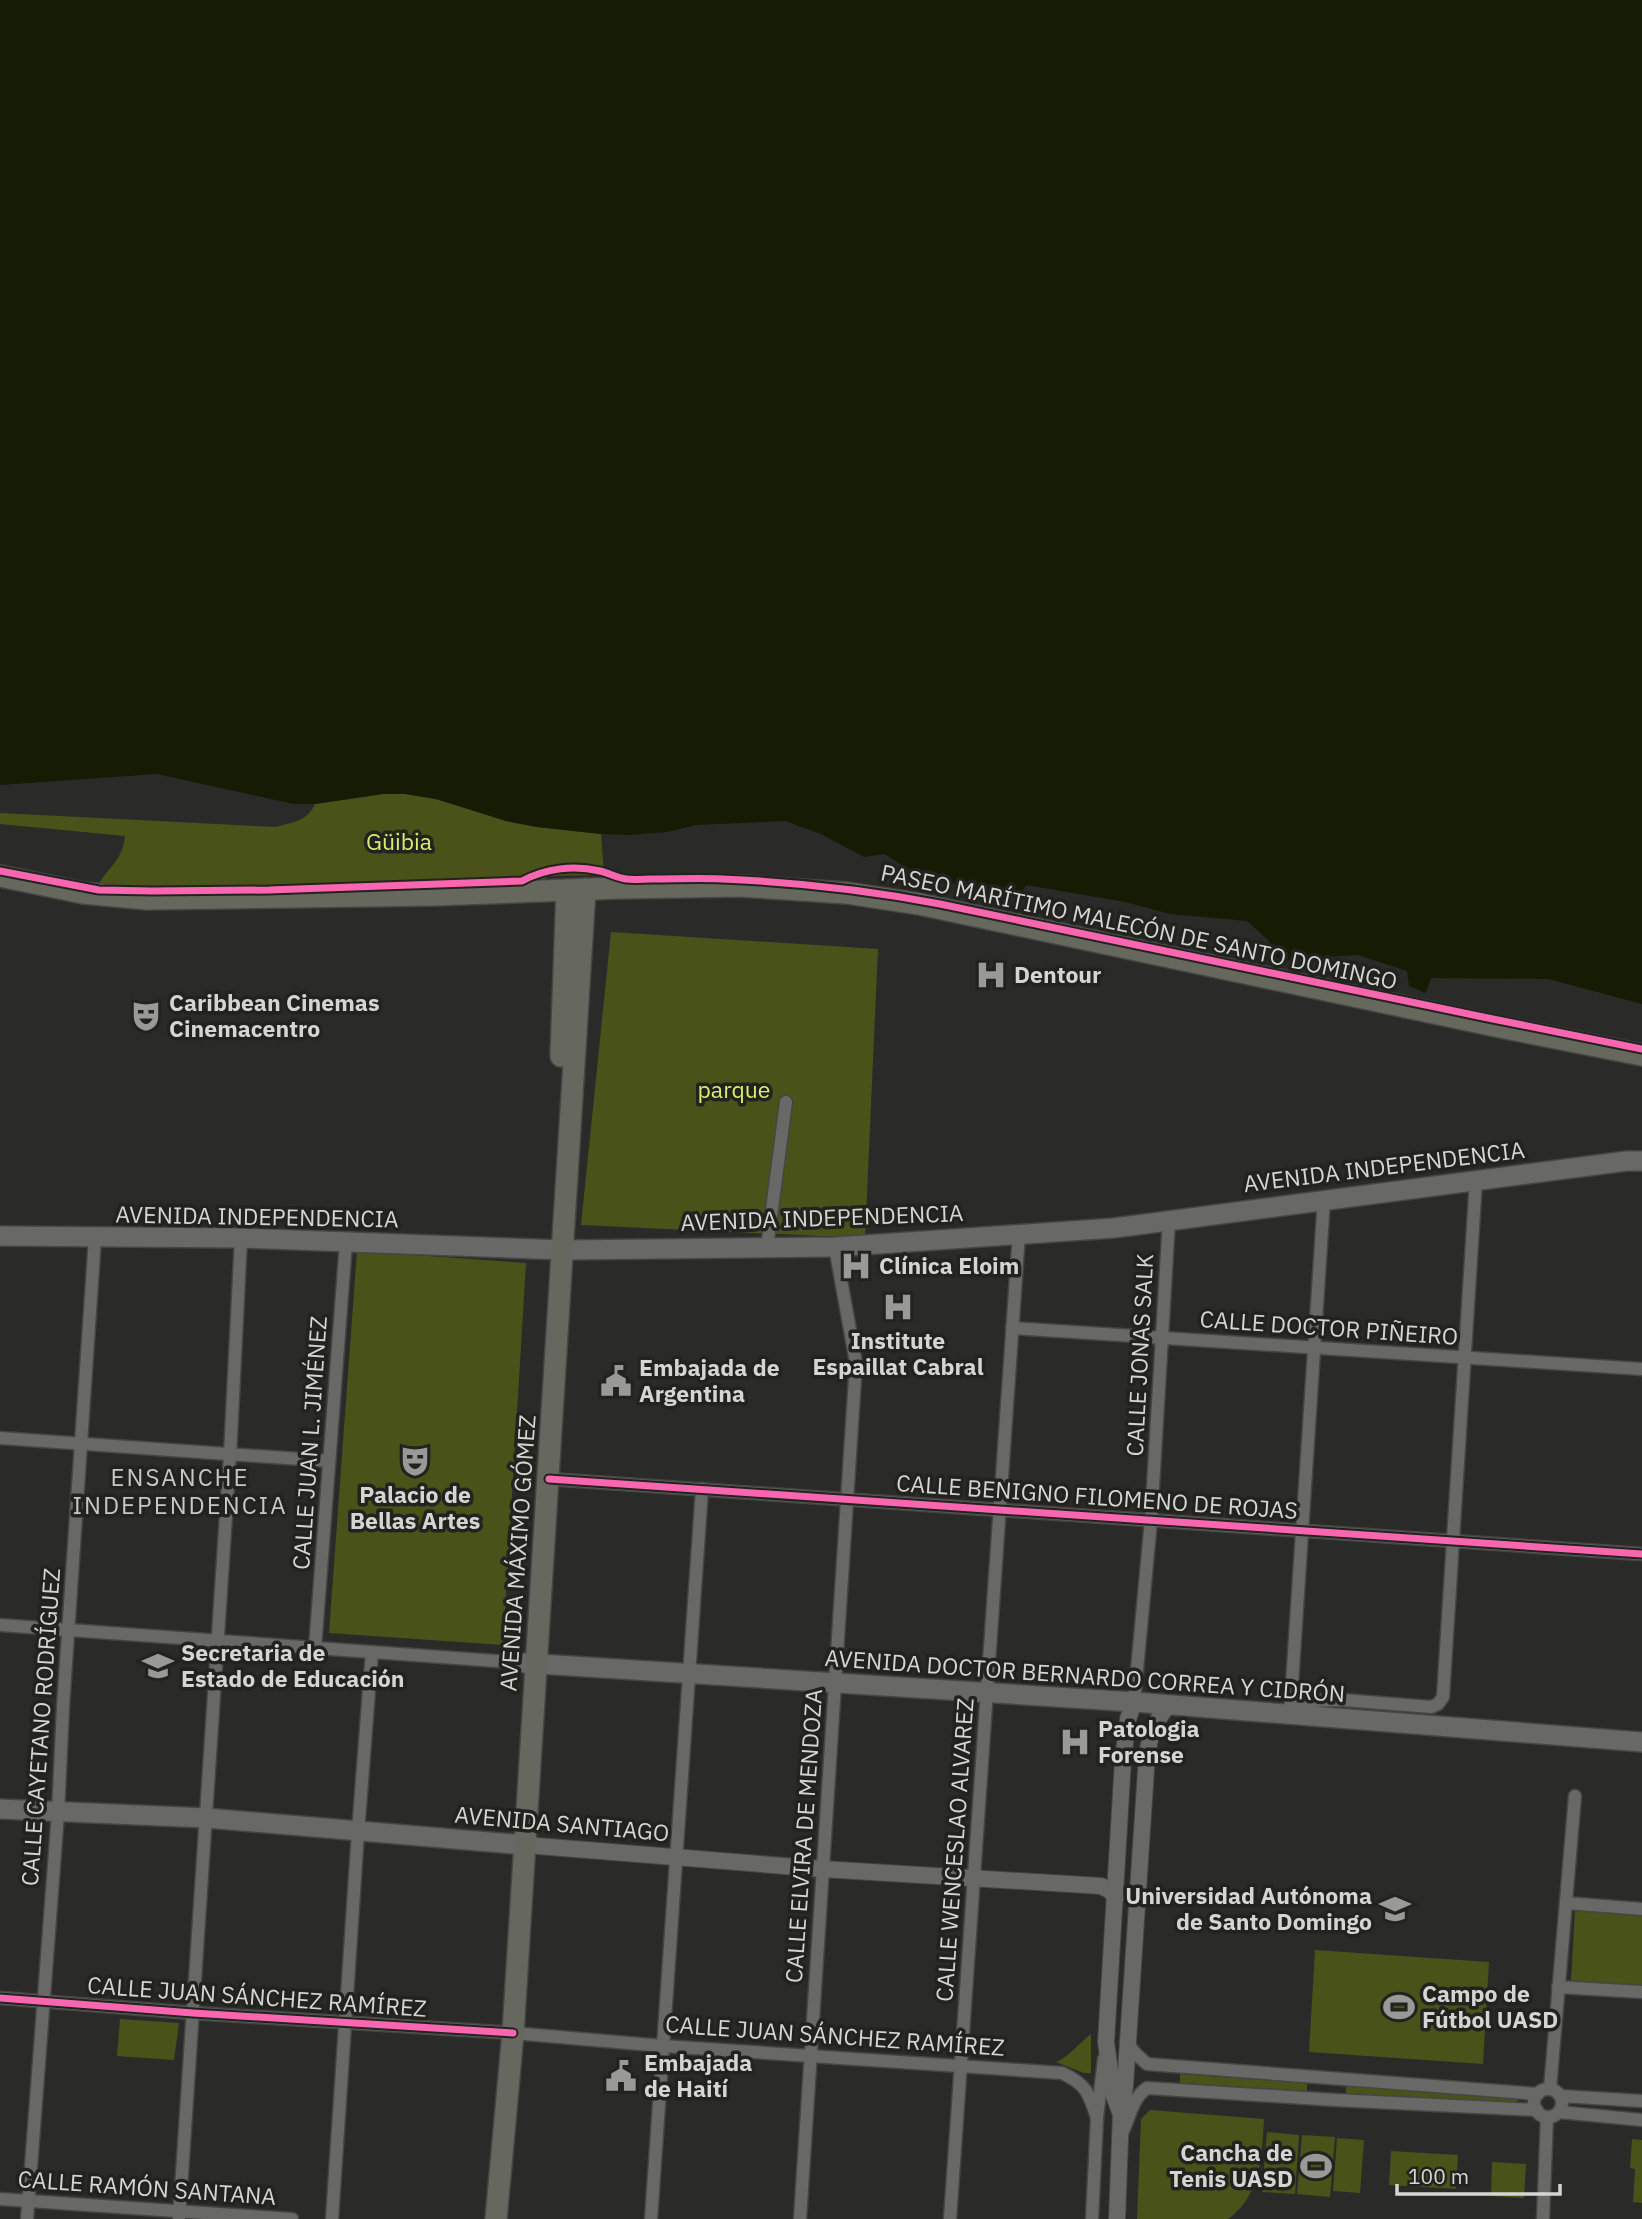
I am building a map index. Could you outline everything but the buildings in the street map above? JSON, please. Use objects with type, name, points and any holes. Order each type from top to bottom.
[{"type":"highway","points":[[0,876],[83,892],[147,899],[576,894],[815,903],[901,914],[1229,979],[1616,1062],[1642,1065]]},
{"type":"highway","points":[[0,889],[124,908],[212,912],[469,905],[576,894],[740,886],[847,893],[919,904],[1642,1055]]},
{"type":"main road","name":"AVENIDA MÁXIMO GÓMEZ","points":[[531,1663],[549,1479],[558,1250],[558,1160],[576,894]]},
{"type":"main road","name":"AVENIDA INDEPENDENCIA","points":[[0,1236],[241,1238],[558,1250],[835,1247],[1114,1228],[1324,1199],[1642,1161]]},
{"type":"main road","name":"AVENIDA MÁXIMO GÓMEZ","points":[[496,2219],[558,1250]]},
{"type":"main road","name":"AVENIDA DOCTOR BERNARDO CORREA Y CIDRÓN","points":[[531,1663],[1134,1702],[1642,1742]]},
{"type":"main road","name":"AVENIDA SANTIAGO","points":[[0,1809],[206,1818],[518,1845]]},
{"type":"main road","name":"AVENIDA MÁXIMO GÓMEZ","points":[[482,2219],[506,2032]]},
{"type":"street","points":[[766,1247],[786,1102]]},
{"type":"street","points":[[1292,1714],[1298,1707],[1310,1701],[1343,1700],[1431,1707],[1438,1704],[1443,1697],[1476,1180]]},
{"type":"street","points":[[1292,1714],[1324,1199]]},
{"type":"street","name":"CALLE JONAS SALK","points":[[1134,1702],[1151,1520],[1169,1220]]},
{"type":"street","name":"CALLE WENCESLAO ALVAREZ","points":[[950,2219],[1019,1234]]},
{"type":"street","name":"CALLE CAYETANO RODRÍGUEZ","points":[[27,2219],[58,1813],[95,1238]]},
{"type":"street","points":[[179,2215],[230,1455],[241,1238]]},
{"type":"street","name":"CALLE JUAN L. JIMÉNEZ","points":[[315,1648],[346,1242]]},
{"type":"street","name":"CALLE ELVIRA DE MENDOZA","points":[[800,2219],[856,1363],[835,1247]]},
{"type":"street","name":"CALLE DOCTOR PIÑEIRO","points":[[1012,1328],[1642,1369]]},
{"type":"street","points":[[0,1438],[329,1461]]},
{"type":"street","name":"CALLE BENIGNO FILOMENO DE ROJAS","points":[[549,1479],[1642,1554]]},
{"type":"street","points":[[651,2219],[702,1489]]},
{"type":"street","points":[[0,1625],[531,1663]]},
{"type":"street","points":[[332,2219],[372,1652]]},
{"type":"street","points":[[1092,2219],[1097,2118],[1106,2042],[1116,1897],[1123,1760],[1128,1719],[1134,1702]]},
{"type":"street","points":[[1118,2219],[1121,2113],[1147,1755],[1151,1731],[1158,1716],[1168,1705]]},
{"type":"street","points":[[1549,2093],[1575,1796]]},
{"type":"street","name":"AVENIDA SANTIAGO","points":[[518,1845],[822,1869],[1101,1886],[1116,1897]]},
{"type":"street","points":[[1566,1903],[1642,1909]]},
{"type":"street","points":[[1558,1987],[1642,1992]]},
{"type":"street","name":"CALLE JUAN SÁNCHEZ RAMÍREZ","points":[[0,1998],[1062,2073],[1085,2087],[1097,2118]]},
{"type":"street","points":[[1126,2041],[1147,2064],[1642,2101]]},
{"type":"street","points":[[1106,2042],[1113,2093],[1121,2113]]},
{"type":"street","points":[[1121,2136],[1135,2100],[1147,2088],[1147,2064]]},
{"type":"street","points":[[1314,2099],[1316,2077]]},
{"type":"street","points":[[1335,2100],[1336,2078]]},
{"type":"street","points":[[1147,2088],[1642,2120]]},
{"type":"street","points":[[1548,2113],[1534,2102],[1549,2093]]},
{"type":"street","points":[[1548,2113],[1563,2104],[1549,2093]]},
{"type":"street","points":[[1543,2219],[1548,2113]]},
{"type":"street","name":"CALLE RAMÓN SANTANA","points":[[0,2199],[179,2215],[292,2219]]},
{"type":"green space","name":"Güibia","points":[[383,794],[436,799],[506,821],[537,827],[601,834],[604,875],[547,876],[542,887],[95,892],[121,853],[125,836],[0,824],[0,813],[276,827],[304,817],[315,804]]},
{"type":"green space","name":"parque","points":[[611,932],[878,949],[865,1238],[581,1225]]},
{"type":"green space","points":[[357,1251],[526,1263],[503,1645],[329,1633]]},
{"type":"green space","points":[[1575,1909],[1642,1913],[1642,1986],[1571,1981]]},
{"type":"green space","name":"Campo de Fútbol UASD","points":[[1315,1950],[1489,1962],[1483,2064],[1309,2052]]},
{"type":"green space","points":[[120,2019],[179,2023],[174,2060],[117,2056]]},
{"type":"green space","points":[[1091,2034],[1091,2073],[1056,2062],[1070,2053]]},
{"type":"green space","points":[[1180,2074],[1307,2083],[1307,2091],[1180,2083]]},
{"type":"green space","points":[[1346,2086],[1518,2097],[1517,2105],[1346,2094]]},
{"type":"green space","points":[[1150,2110],[1264,2119],[1258,2174],[1247,2199],[1228,2219],[1137,2219],[1141,2119]]},
{"type":"green space","points":[[1267,2132],[1299,2135],[1295,2194],[1262,2192]]},
{"type":"green space","name":"Cancha de Tenis UASD","points":[[1302,2135],[1335,2137],[1330,2197],[1297,2194]]},
{"type":"green space","points":[[1337,2138],[1364,2140],[1360,2193],[1333,2191]]},
{"type":"green space","points":[[1632,2139],[1642,2140],[1642,2203],[1633,2202],[1635,2169],[1630,2168]]},
{"type":"green space","points":[[1391,2151],[1458,2155],[1456,2189],[1389,2185]]},
{"type":"green space","points":[[1492,2162],[1526,2164],[1524,2198],[1491,2196]]},
{"type":"shaded area","points":[[0,0],[1642,0],[1642,1004],[1548,979],[1431,978],[1426,993],[1409,986],[1407,971],[1358,955],[1287,960],[1275,957],[1268,940],[1247,921],[1170,914],[1125,902],[1026,885],[1019,897],[993,886],[983,893],[915,874],[885,854],[864,857],[821,834],[785,821],[696,825],[667,832],[629,835],[601,834],[506,821],[436,799],[405,794],[294,804],[157,774],[0,785]]},
{"type":"cycle path","name":"PASEO MARÍTIMO MALECÓN DE SANTO DOMINGO","points":[[0,871],[99,890],[269,890],[522,881],[541,873],[570,868],[600,871],[629,879],[722,879],[832,887],[940,904],[1642,1049]]},
{"type":"cycle path","points":[[549,1479],[1642,1554]]},
{"type":"cycle path","points":[[0,1998],[513,2033]]},
{"type":"place","name":"Dentour","points":[[991,975]]},
{"type":"place","name":"Caribbean Cinemas Cinemacentro","points":[[146,1016]]},
{"type":"place","name":"Clínica Eloim","points":[[856,1266]]},
{"type":"place","name":"Institute Espaillat Cabral","points":[[898,1307]]},
{"type":"place","name":"Embajada de Argentina","points":[[616,1381]]},
{"type":"place","name":"Palacio de Bellas Artes","points":[[415,1461]]},
{"type":"place","name":"Secretaria de Estado de Educación","points":[[158,1666]]},
{"type":"place","name":"Patologia Forense","points":[[1075,1742]]},
{"type":"place","name":"Universidad Autónoma de Santo Domingo","points":[[1395,1909]]},
{"type":"place","name":"Campo de Fútbol UASD","points":[[1399,2007]]},
{"type":"place","name":"Embajada de Haití","points":[[621,2076]]},
{"type":"place","name":"Cancha de Tenis UASD","points":[[1316,2166]]},
{"type":"district","name":"ENSANCHE INDEPENDENCIA","points":[[180,1492]]}]
